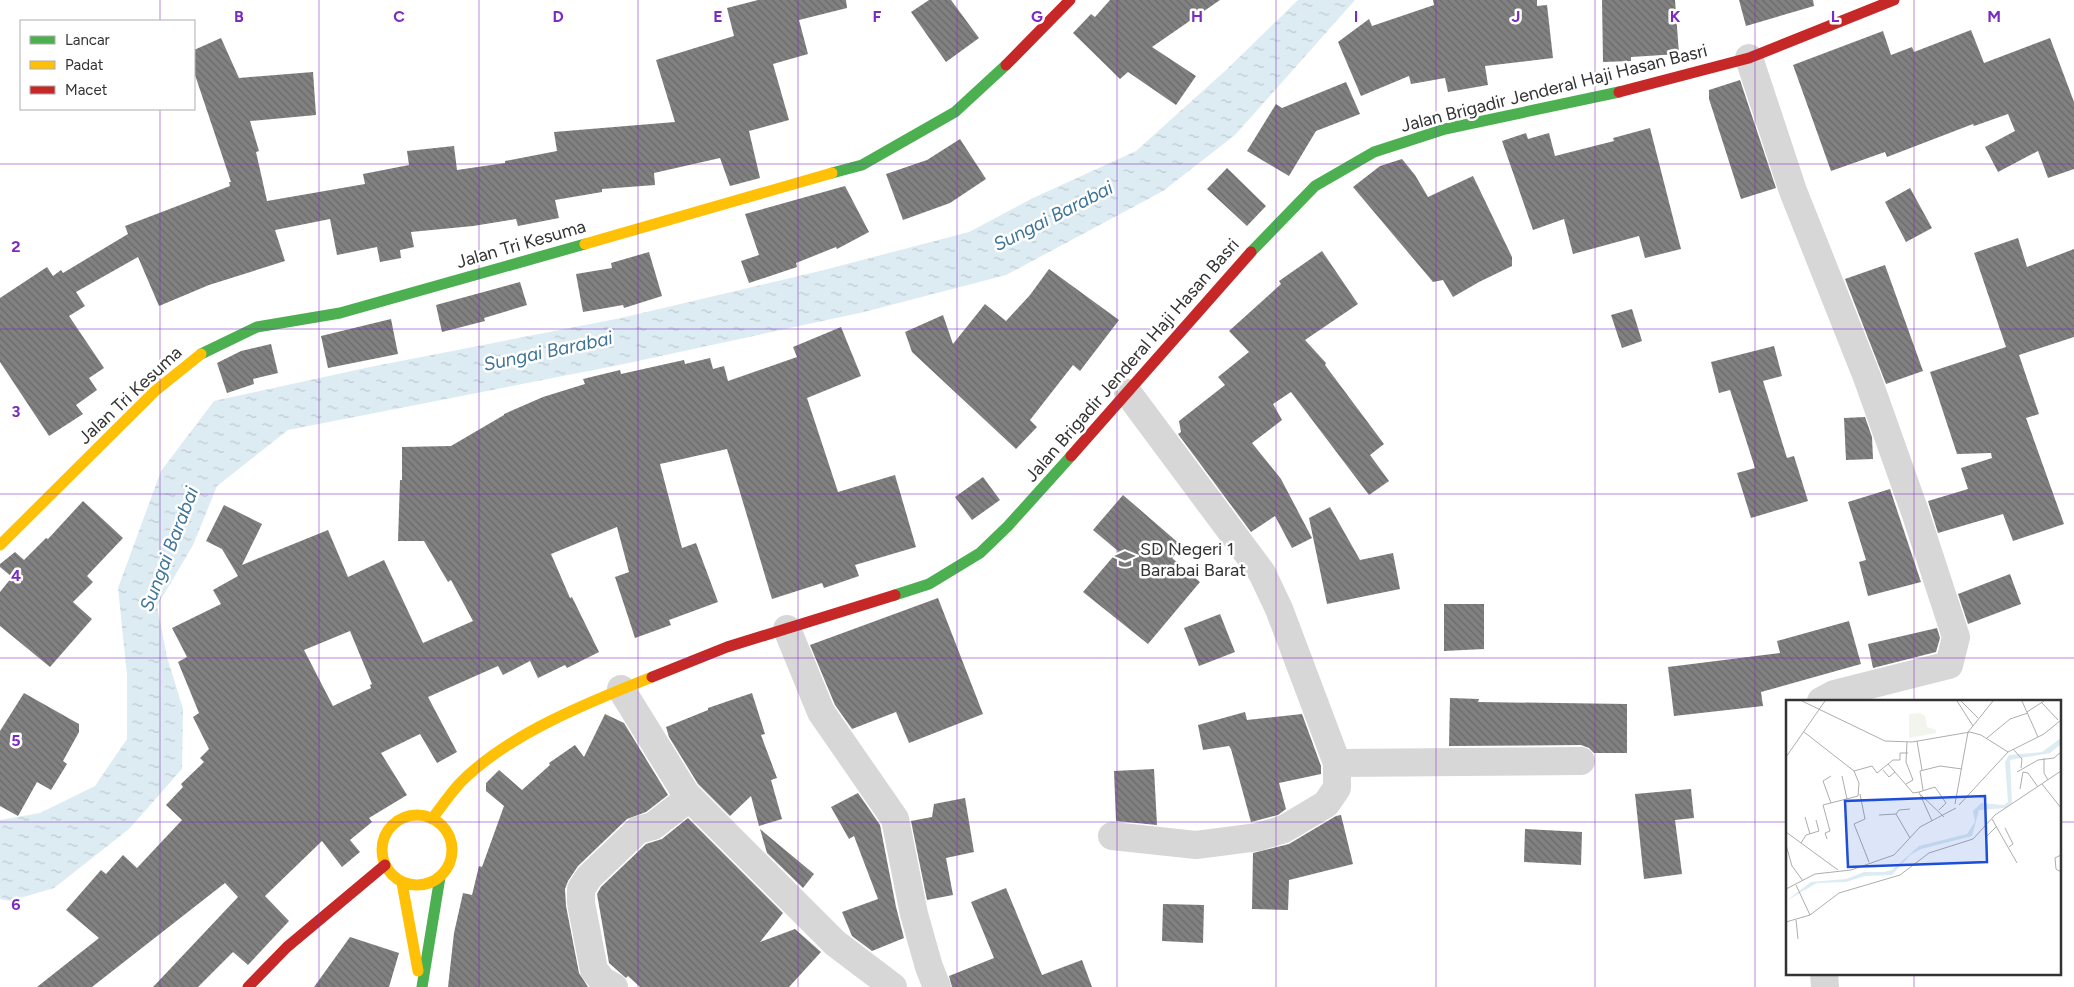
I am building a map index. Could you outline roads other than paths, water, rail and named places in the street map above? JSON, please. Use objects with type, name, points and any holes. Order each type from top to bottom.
[{"type":"main road","name":"Jalan Tri Kesuma","points":[[0,545],[155,391],[204,350],[257,327],[340,313],[862,165],[955,112],[1024,50],[1070,0]]},
{"type":"main road","name":"Jalan Brigadir Jenderal Haji Hasan Basri","points":[[432,819],[460,783],[500,749],[585,704],[727,647],[929,584],[980,553],[1008,526],[1128,393],[1265,235],[1315,186],[1374,152],[1445,129],[1646,86],[1749,58],[1825,30],[1894,0]]},
{"type":"main road","points":[[422,987],[440,877],[451,860],[453,847],[450,836],[442,826],[432,819],[421,816],[408,816],[397,822],[389,830],[383,841],[382,853],[385,865],[392,875],[402,883],[414,886],[426,884],[440,877]]},
{"type":"main road","points":[[248,987],[287,947],[385,865]]},
{"type":"main road","points":[[402,883],[422,987]]},
{"type":"street","points":[[1749,58],[1793,191],[1871,386],[1916,512],[1956,637],[1949,665],[1834,694],[1823,700]]},
{"type":"street","points":[[1112,836],[1196,845],[1258,837],[1284,829],[1326,804],[1336,788],[1336,763],[1279,609],[1262,573],[1128,393]]},
{"type":"street","points":[[787,629],[821,712],[895,819],[914,914],[929,967],[938,987]]},
{"type":"street","points":[[621,689],[690,798],[835,943],[893,987]]},
{"type":"street","points":[[1336,763],[1581,761]]},
{"type":"street","points":[[614,987],[603,981],[594,970],[581,903],[581,889],[601,865],[638,830],[653,826],[690,798]]},
{"type":"street","points":[[1824,974],[1825,987]]},
{"type":"water","name":"Sungai Barabai","points":[[1298,0],[1355,0],[1235,135],[1163,191],[1006,275],[864,312],[619,365],[288,430],[217,486],[193,545],[157,606],[167,657],[183,709],[182,769],[129,829],[54,888],[10,901],[0,899],[0,820],[40,813],[95,786],[127,739],[127,675],[118,588],[161,471],[214,401],[370,367],[621,318],[824,270],[969,232],[1031,199],[1136,151],[1225,71]]},
{"type":"place","name":"SD Negeri 1 Barabai Barat","points":[[1125,559]]}]
